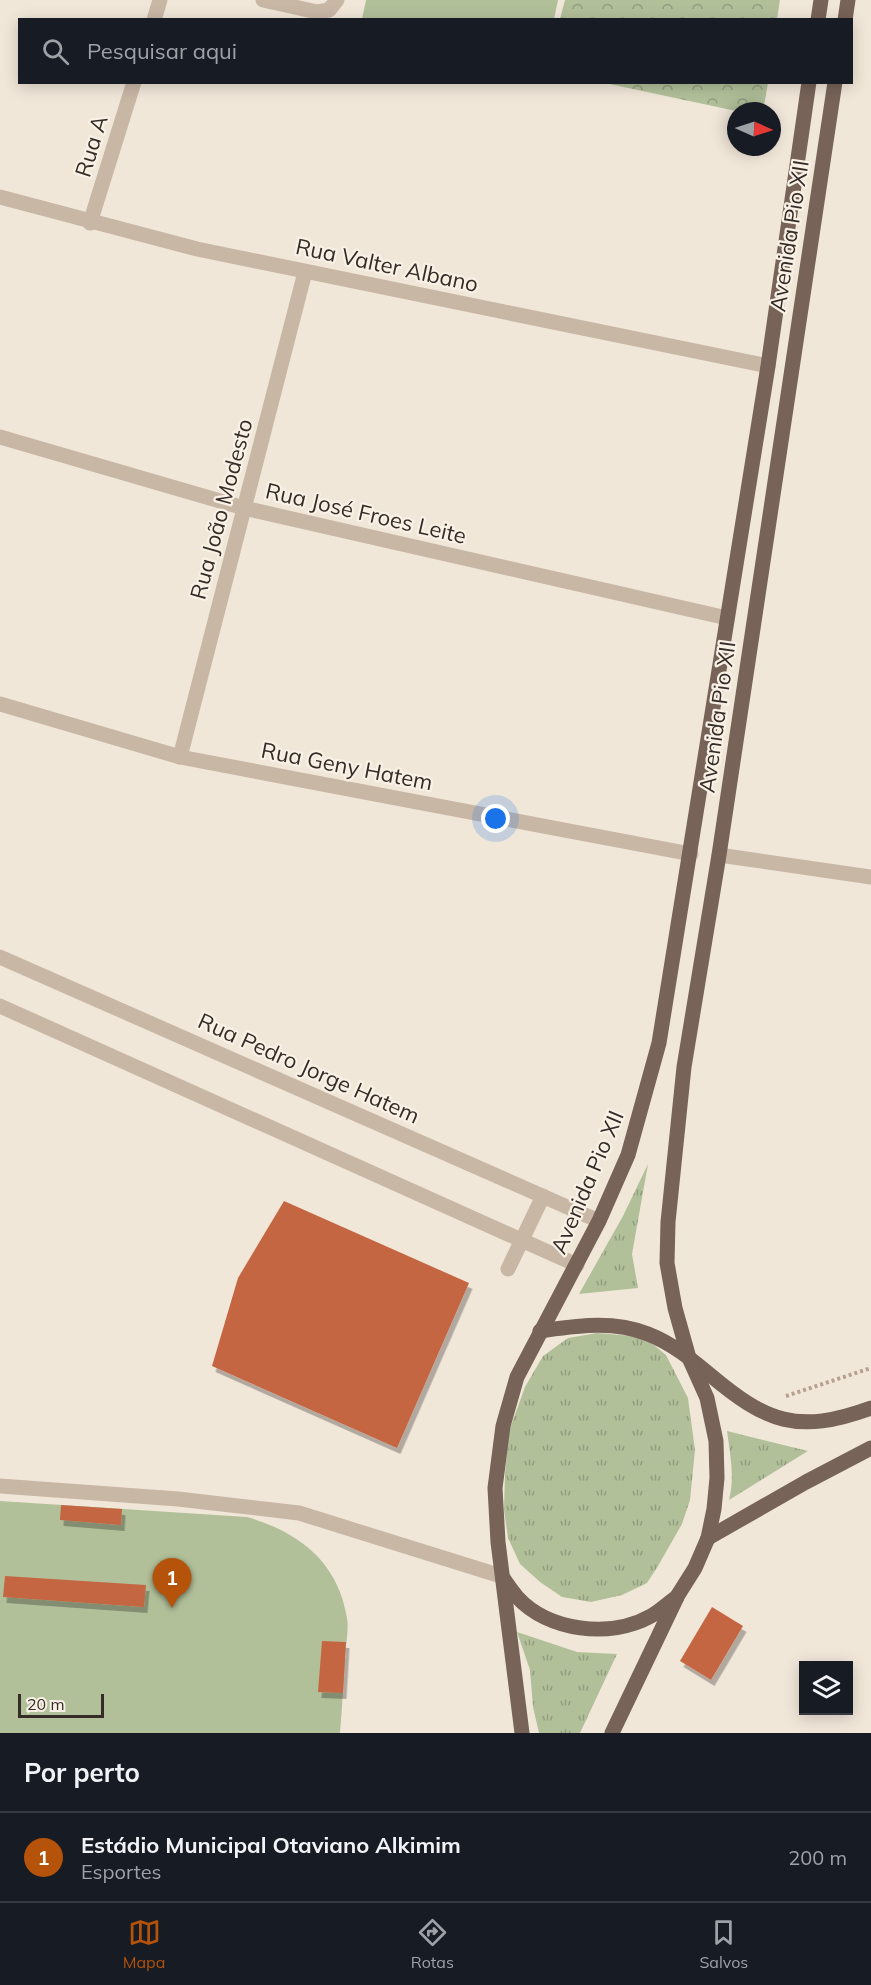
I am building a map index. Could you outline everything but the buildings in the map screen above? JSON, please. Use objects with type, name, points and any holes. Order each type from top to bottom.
[{"type":"main road","points":[[818,18],[821,0]]},
{"type":"main road","points":[[845,18],[848,0]]},
{"type":"main road","name":"Avenida Pio XII","points":[[522,1733],[501,1576],[495,1488],[503,1426],[518,1377],[599,1221],[628,1155],[659,1043],[768,366],[809,84]]},
{"type":"main road","name":"Avenida Pio XII","points":[[678,1595],[696,1568],[708,1538],[716,1488],[716,1441],[707,1398],[689,1358],[675,1308],[667,1263],[668,1222],[684,1067],[719,855],[835,84]]},
{"type":"main road","points":[[540,1331],[603,1324],[629,1328],[665,1341],[751,1407],[783,1420],[804,1422],[827,1420],[871,1408]]},
{"type":"main road","points":[[708,1538],[871,1448]]},
{"type":"main road","points":[[501,1576],[518,1598],[547,1619],[581,1629],[617,1629],[650,1617],[678,1595]]},
{"type":"main road","points":[[612,1733],[678,1595]]},
{"type":"street","points":[[155,18],[160,0]]},
{"type":"street","points":[[263,0],[317,12],[329,10],[337,0]]},
{"type":"street","name":"Rua A","points":[[90,223],[133,84]]},
{"type":"street","name":"Rua Valter Albano","points":[[0,197],[90,223],[197,249],[768,366]]},
{"type":"street","name":"Rua João Modesto","points":[[180,757],[305,272]]},
{"type":"street","name":"Rua José Froes Leite","points":[[0,437],[244,508],[727,618]]},
{"type":"street","name":"Rua Geny Hatem","points":[[0,704],[180,757],[690,854]]},
{"type":"street","points":[[719,855],[871,877]]},
{"type":"street","name":"Rua Pedro Jorge Hatem","points":[[0,957],[599,1221]]},
{"type":"street","points":[[0,1006],[577,1265]]},
{"type":"street","points":[[508,1269],[543,1196]]},
{"type":"street","points":[[0,1486],[178,1499],[299,1513],[501,1576]]},
{"type":"path","points":[[751,1407],[871,1368]]},
{"type":"green space","points":[[366,0],[558,0],[554,18],[362,18]]},
{"type":"green space","points":[[565,0],[780,0],[777,18],[560,18]]},
{"type":"green space","points":[[610,84],[768,84],[765,102],[727,102],[727,109]]},
{"type":"green space","points":[[648,1164],[632,1254],[638,1288],[579,1294],[623,1216]]},
{"type":"green space","points":[[597,1333],[644,1337],[666,1355],[688,1398],[695,1450],[690,1500],[682,1524],[647,1583],[622,1595],[591,1602],[562,1597],[520,1564],[508,1538],[504,1510],[509,1431],[525,1387],[543,1356],[568,1338]]},
{"type":"green space","points":[[727,1431],[808,1451],[729,1500],[732,1474]]},
{"type":"green space","points":[[0,1501],[247,1517],[266,1523],[299,1541],[325,1565],[335,1581],[347,1618],[348,1632],[340,1733],[0,1733]]},
{"type":"green space","points":[[517,1632],[577,1652],[617,1654],[580,1733],[539,1733],[533,1707],[530,1670]]},
{"type":"place","name":"Estádio Municipal Otaviano Alkimim","points":[[172,1608]]}]
